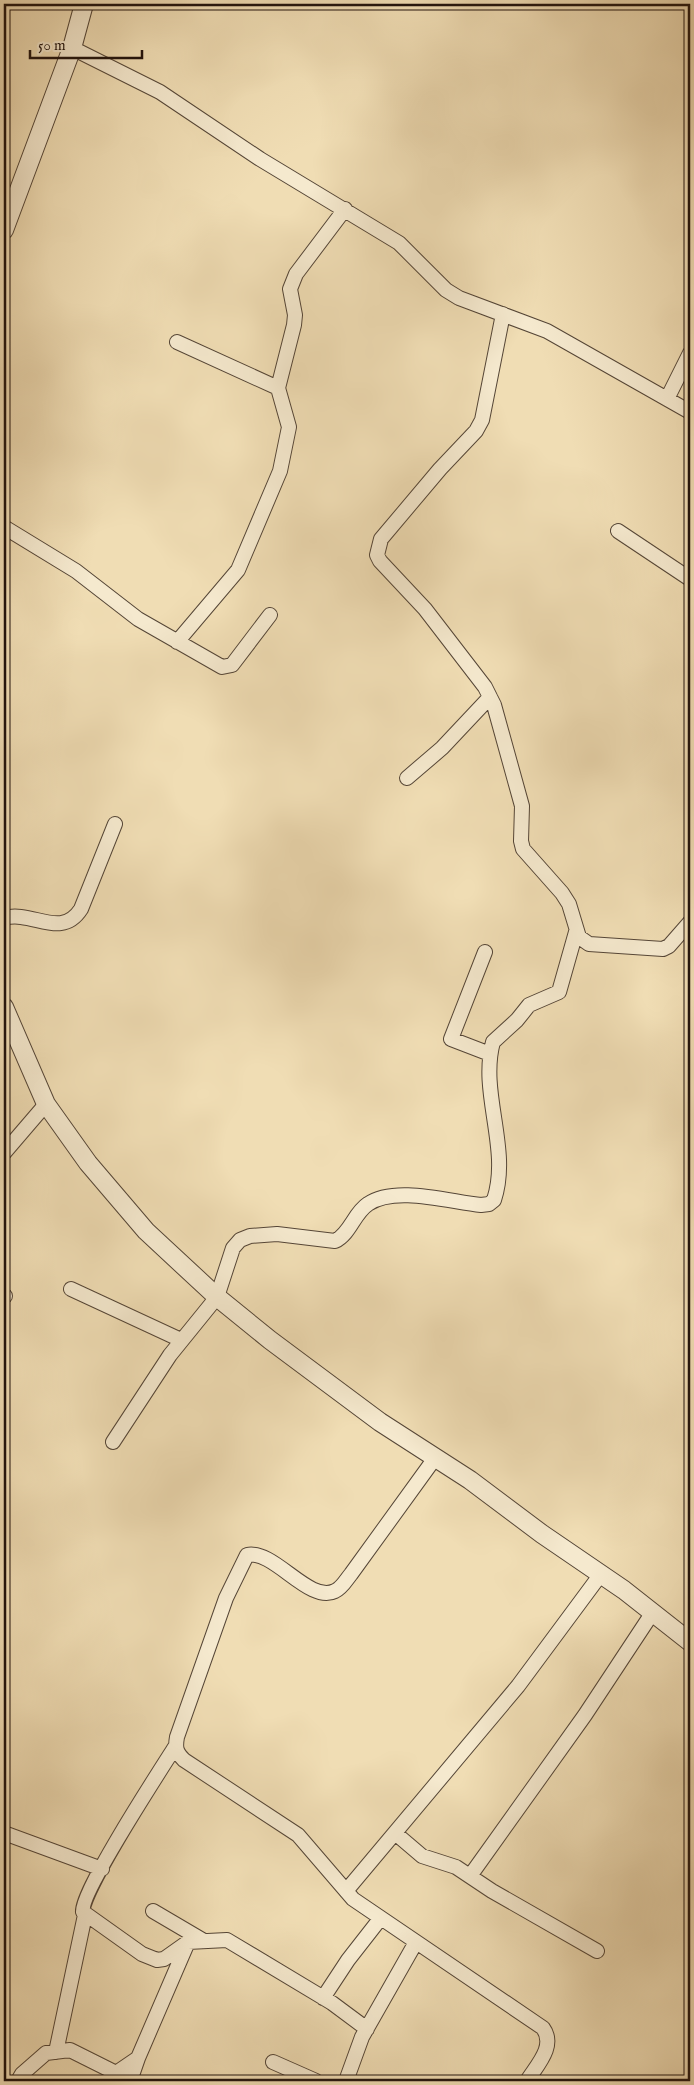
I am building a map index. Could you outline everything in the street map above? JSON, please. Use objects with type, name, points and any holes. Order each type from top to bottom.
[{"type":"street","points":[[4,230],[72,48],[84,4]]},
{"type":"street","points":[[72,48],[160,92],[260,159],[399,243],[446,290],[459,298],[547,332],[690,412]]},
{"type":"street","points":[[178,642],[238,570],[280,471],[289,427],[278,388],[294,325],[295,315],[290,294],[291,284],[296,274],[345,209]]},
{"type":"street","points":[[503,314],[482,420],[476,431],[440,469],[381,539],[377,555],[380,561],[425,609],[478,675],[490,697],[522,806],[521,841],[523,848],[562,893],[569,904],[576,932],[583,942],[663,950],[690,922]]},
{"type":"street","points":[[177,342],[278,388]]},
{"type":"street","points":[[667,399],[690,353]]},
{"type":"street","points":[[4,527],[76,572],[138,619],[227,668],[232,665],[270,615]]},
{"type":"street","points":[[618,531],[690,579]]},
{"type":"street","points":[[406,778],[442,748],[490,697]]},
{"type":"street","points":[[4,918],[23,916],[58,924],[68,923],[76,917],[81,909],[115,824]]},
{"type":"street","points":[[113,1442],[182,1340],[217,1297],[233,1248],[240,1240],[250,1236],[277,1234],[335,1240],[344,1234],[361,1209],[368,1203],[390,1196],[414,1196],[481,1205],[489,1204],[494,1200],[498,1182],[498,1152],[490,1080],[490,1054],[497,1036],[517,1020],[529,1005],[559,992],[576,932]]},
{"type":"street","points":[[484,952],[451,1039],[490,1054]]},
{"type":"street","points":[[4,1007],[46,1104],[113,1194],[146,1231],[217,1297],[270,1340],[380,1422],[470,1480],[542,1534],[653,1612],[690,1642]]},
{"type":"street","points":[[4,1153],[46,1104]]},
{"type":"street","points":[[71,1289],[182,1340]]},
{"type":"street","points":[[367,2029],[323,1998],[234,1944],[218,1939],[188,1942],[164,1959],[157,1960],[142,1954],[85,1915],[82,1908],[84,1900],[175,1747],[226,1598],[247,1555],[259,1556],[313,1589],[324,1593],[333,1592],[340,1588],[351,1574],[435,1458]]},
{"type":"street","points":[[346,1891],[518,1686],[601,1574]]},
{"type":"street","points":[[470,1876],[585,1715],[653,1612]]},
{"type":"street","points":[[175,1747],[176,1753],[184,1760],[298,1835],[353,1899],[543,2028],[548,2036],[548,2044],[527,2081]]},
{"type":"street","points":[[4,1833],[102,1869]]},
{"type":"street","points":[[396,1833],[422,1856],[448,1863],[492,1892],[597,1951]]},
{"type":"street","points":[[153,1911],[204,1940]]},
{"type":"street","points":[[56,2052],[85,1915]]},
{"type":"street","points":[[323,1998],[348,1960],[380,1919]]},
{"type":"street","points":[[130,2081],[188,1942]]},
{"type":"street","points":[[346,2081],[357,2048],[416,1942]]},
{"type":"street","points":[[18,2081],[22,2074],[46,2052],[70,2050],[116,2073],[138,2058]]},
{"type":"street","points":[[273,2062],[316,2081]]}]
